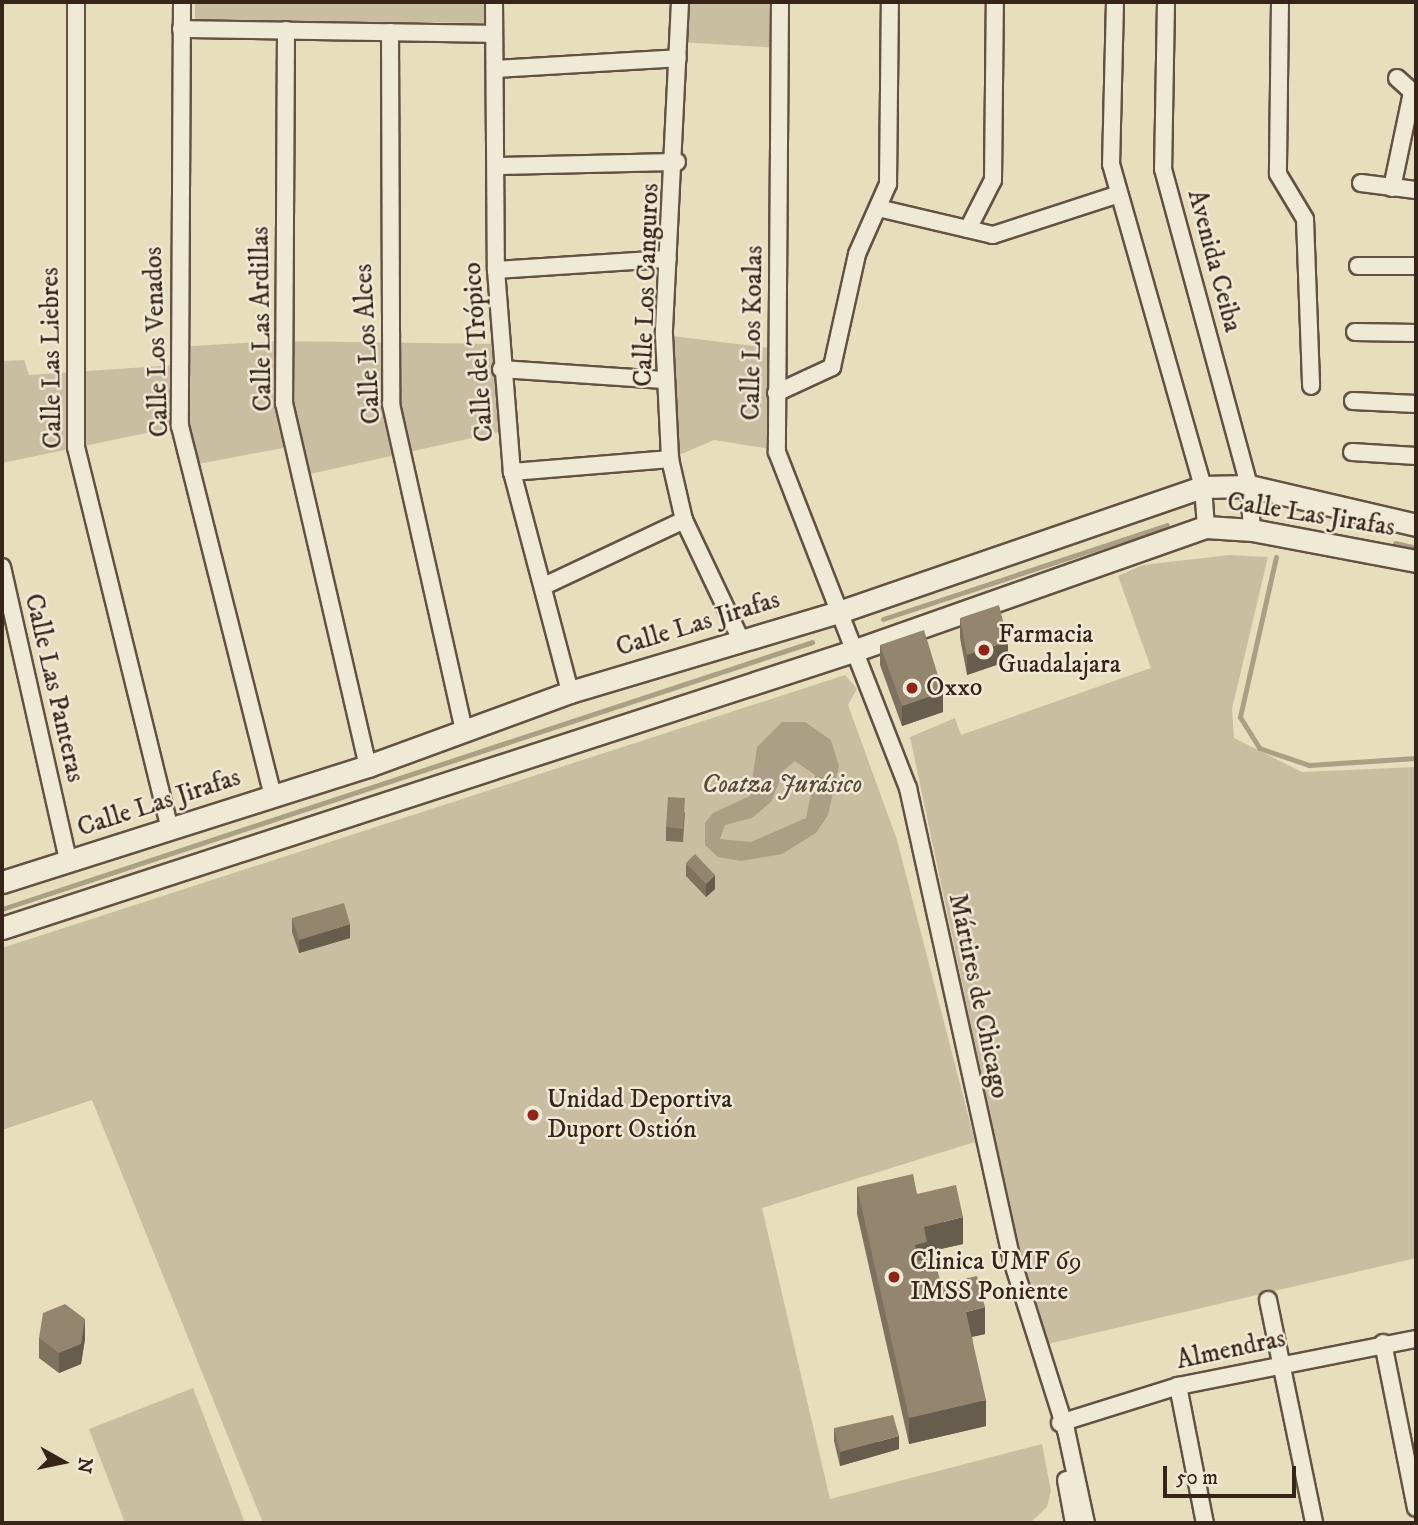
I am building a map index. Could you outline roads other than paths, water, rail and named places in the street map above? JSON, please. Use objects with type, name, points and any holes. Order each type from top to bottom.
[{"type":"main road","name":"Calle Las Jirafas","points":[[2,882],[368,766],[570,692],[839,612],[1203,487],[1249,486],[1416,525]]},
{"type":"main road","name":"Calle Las Jirafas","points":[[2,928],[853,651],[1206,527],[1252,530],[1416,561]]},
{"type":"street","name":"Calle Las Liebres","points":[[76,2],[76,447],[169,827]]},
{"type":"street","name":"Calle Los Venados","points":[[182,2],[180,426],[273,796]]},
{"type":"street","name":"Calle del Trópico","points":[[494,2],[496,271],[501,369],[512,472],[570,692]]},
{"type":"street","name":"Calle Los Canguros","points":[[680,2],[677,162],[668,258],[664,380],[670,459],[684,520],[741,639]]},
{"type":"street","name":"Calle Los Koalas","points":[[780,2],[777,452],[853,651]]},
{"type":"street","points":[[776,393],[832,367],[842,306],[888,184],[890,2]]},
{"type":"street","points":[[968,229],[993,180],[995,2]]},
{"type":"street","points":[[1115,2],[1111,164],[1116,195],[1203,487],[1206,527]]},
{"type":"street","name":"Avenida Ceiba","points":[[1166,2],[1163,169],[1249,486],[1252,530]]},
{"type":"street","points":[[1280,2],[1278,174],[1305,219],[1311,386]]},
{"type":"street","points":[[181,29],[494,34]]},
{"type":"street","name":"Calle Las Ardillas","points":[[286,30],[284,403],[368,766]]},
{"type":"street","name":"Calle Los Alces","points":[[390,32],[391,404],[464,730]]},
{"type":"street","points":[[495,69],[678,58]]},
{"type":"street","points":[[1392,188],[1414,94],[1397,78]]},
{"type":"street","points":[[497,166],[677,162]]},
{"type":"street","points":[[1361,183],[1416,190]]},
{"type":"street","points":[[878,208],[968,229],[1013,233],[1116,195]]},
{"type":"street","points":[[496,271],[668,258]]},
{"type":"street","points":[[1358,266],[1416,266]]},
{"type":"street","points":[[1354,332],[1416,333]]},
{"type":"street","points":[[501,369],[664,380]]},
{"type":"street","points":[[1353,401],[1416,404]]},
{"type":"street","points":[[1352,452],[1416,456]]},
{"type":"street","points":[[512,472],[670,459]]},
{"type":"street","points":[[544,586],[684,520]]},
{"type":"street","name":"Calle Las Panteras","points":[[2,567],[68,861]]},
{"type":"street","name":"Mártires de Chicago","points":[[853,651],[908,788],[1005,1233],[1060,1423],[1076,1521]]},
{"type":"street","points":[[1268,1300],[1314,1523]]},
{"type":"street","name":"Almendras","points":[[1060,1423],[1178,1386],[1383,1343],[1416,1339]]},
{"type":"street","points":[[1383,1343],[1416,1508]]},
{"type":"street","points":[[1178,1386],[1205,1523]]},
{"type":"waterway","points":[[883,619],[1167,525]]},
{"type":"waterway","points":[[1395,543],[1416,548]]},
{"type":"waterway","points":[[1276,557],[1240,717],[1259,748],[1309,765],[1416,758]]},
{"type":"waterway","points":[[2,909],[812,642]]},
{"type":"place","name":"Farmacia Guadalajara","points":[[984,650]]},
{"type":"place","name":"Oxxo","points":[[912,688]]},
{"type":"place","name":"Unidad Deportiva Duport Ostión","points":[[533,1115]]},
{"type":"place","name":"Clinica UMF 69 IMSS Poniente","points":[[894,1277]]},
{"type":"park label","name":"Coatza Jurásico","points":[[782,785]]}]
